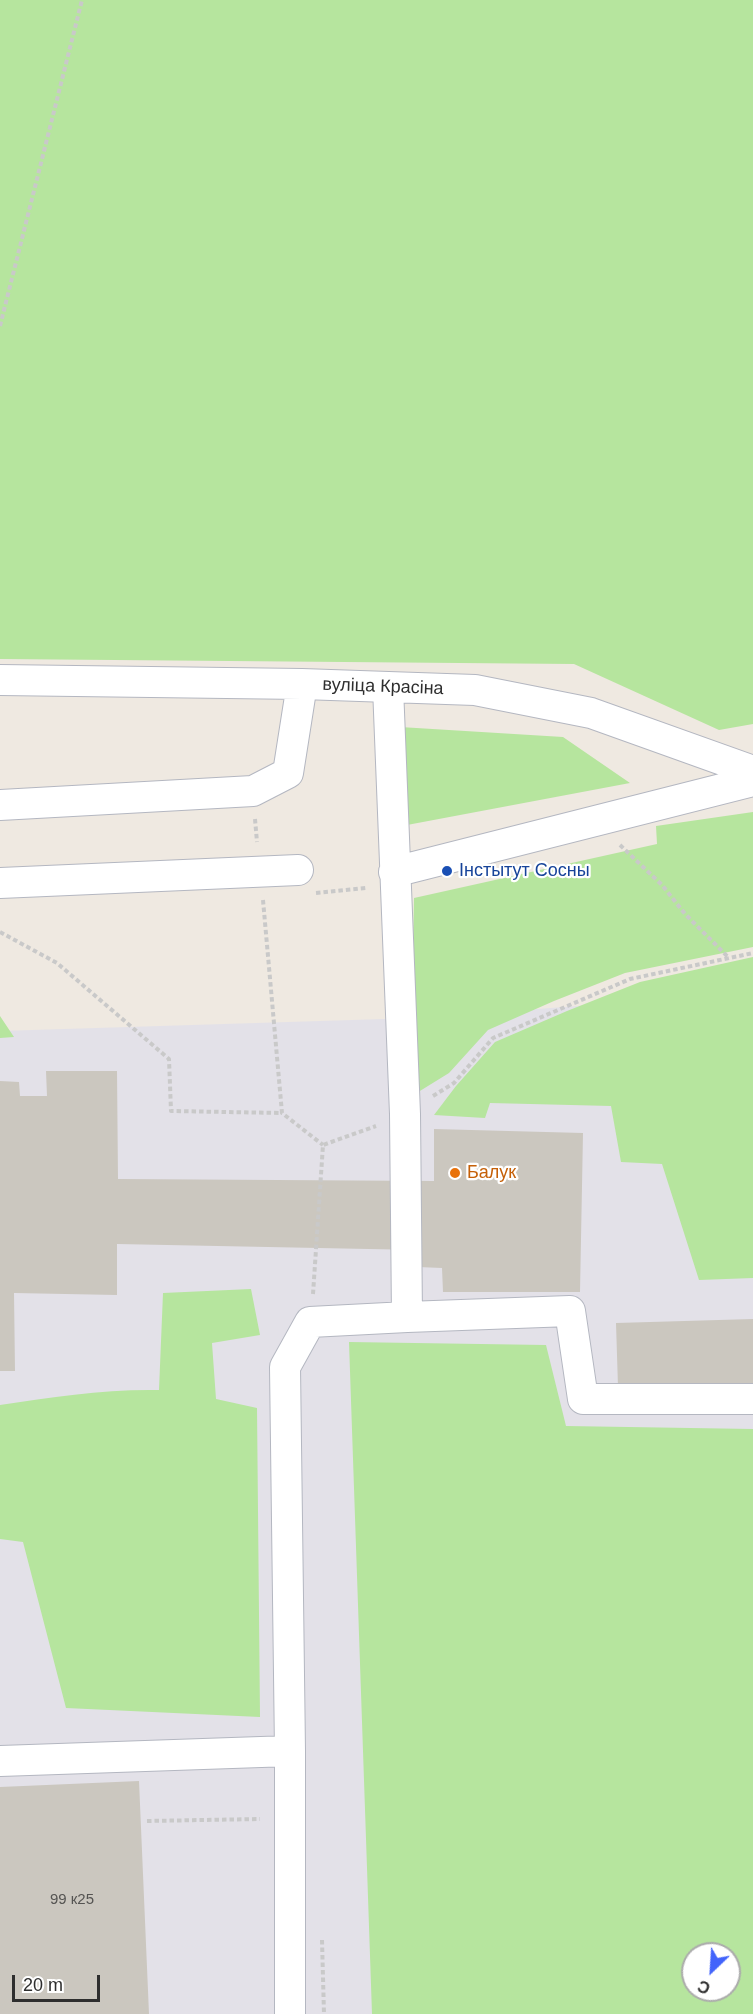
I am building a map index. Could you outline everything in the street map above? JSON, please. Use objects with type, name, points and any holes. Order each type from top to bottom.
[{"type":"street","name":"вуліца Красіна","points":[[0,680],[302,684],[475,690],[591,713],[753,771]]},
{"type":"street","points":[[0,805],[253,791],[288,773],[302,684]]},
{"type":"street","points":[[388,687],[405,1114],[407,1317]]},
{"type":"street","points":[[394,872],[753,781]]},
{"type":"street","points":[[0,884],[298,870]]},
{"type":"street","points":[[290,2014],[290,1751],[285,1367],[310,1322],[570,1311],[584,1399],[753,1400]]},
{"type":"street","points":[[0,1761],[290,1751]]},
{"type":"path","points":[[0,326],[82,0]]},
{"type":"path","points":[[253,791],[282,1113]]},
{"type":"path","points":[[612,838],[662,885],[685,914],[730,958]]},
{"type":"path","points":[[0,932],[57,963],[169,1059],[171,1111],[282,1113],[323,1145]]},
{"type":"path","points":[[454,1083],[493,1038],[630,979],[753,954]]},
{"type":"path","points":[[323,1145],[405,1114]]},
{"type":"path","points":[[310,1322],[323,1145]]},
{"type":"path","points":[[147,1821],[290,1819]]},
{"type":"shaded area","points":[[753,993],[753,2014],[0,2014],[0,1031],[416,1018]]},
{"type":"green space","points":[[0,0],[753,0],[753,724],[719,730],[574,664],[0,659]]},
{"type":"green space","points":[[400,727],[563,737],[630,783],[407,825]]},
{"type":"green space","points":[[753,812],[753,947],[625,973],[554,1001],[488,1030],[449,1073],[415,1094],[412,1011],[414,898],[657,844],[656,826]]},
{"type":"green space","points":[[753,957],[753,1278],[699,1280],[662,1164],[621,1162],[611,1106],[490,1103],[485,1118],[434,1115],[495,1042],[640,982]]},
{"type":"green space","points":[[0,1016],[14,1037],[0,1038]]},
{"type":"green space","points":[[251,1289],[260,1335],[212,1343],[216,1399],[257,1408],[260,1717],[66,1708],[23,1542],[0,1539],[0,1405],[99,1392],[159,1390],[163,1293]]},
{"type":"green space","points":[[349,1342],[546,1345],[566,1426],[753,1429],[753,2014],[372,2014]]},
{"type":"building","points":[[46,1071],[117,1071],[118,1179],[434,1181],[434,1129],[583,1133],[580,1292],[443,1292],[442,1268],[418,1267],[419,1250],[117,1244],[117,1295],[14,1293],[15,1371],[0,1371],[0,1081],[19,1082],[20,1096],[47,1096]]},
{"type":"building","points":[[753,1319],[753,1384],[618,1387],[616,1323]]},
{"type":"building","points":[[139,1781],[149,2014],[0,2014],[0,1787]]},
{"type":"place","name":"Інстытут Сосны","points":[[447,871]]},
{"type":"place","name":"Балук","points":[[455,1173]]}]
